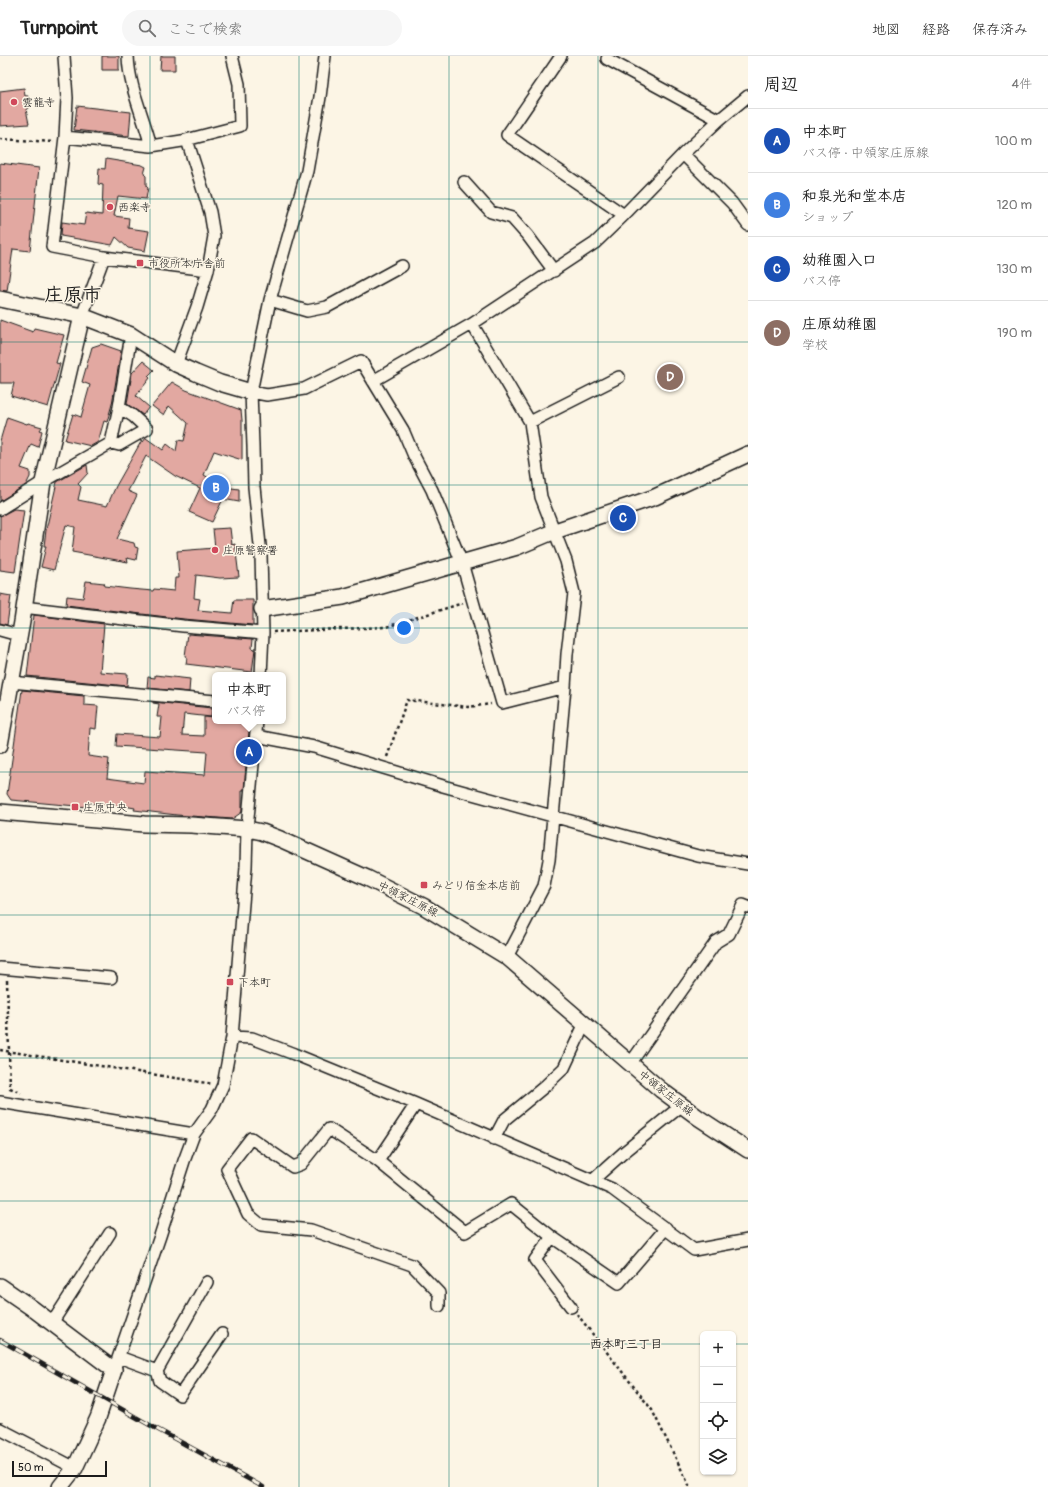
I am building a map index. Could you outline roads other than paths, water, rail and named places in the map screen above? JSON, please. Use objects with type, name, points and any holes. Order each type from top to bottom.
[{"type":"street","points":[[64,56],[67,98],[65,140],[52,247],[104,257],[208,270]]},
{"type":"street","points":[[128,56],[129,72],[151,146]]},
{"type":"street","points":[[65,140],[151,146],[187,140],[240,126],[239,84],[232,56]]},
{"type":"street","points":[[261,672],[263,632],[261,555],[254,487],[250,392],[270,300],[307,171],[320,97],[325,56]]},
{"type":"street","points":[[561,56],[507,134],[624,215]]},
{"type":"street","points":[[607,59],[719,120]]},
{"type":"street","points":[[373,381],[472,324],[595,243],[683,154],[719,120],[748,96]]},
{"type":"street","points":[[176,364],[197,307],[208,270],[214,236],[210,212],[187,140]]},
{"type":"street","points":[[683,154],[732,203],[748,225]]},
{"type":"street","points":[[464,182],[491,212],[512,218],[528,236],[554,271]]},
{"type":"street","points":[[0,745],[18,635],[22,622],[23,607],[43,482],[82,316],[104,257]]},
{"type":"street","points":[[270,300],[307,311],[327,307],[402,266]]},
{"type":"street","points":[[0,299],[82,316],[130,335],[176,364],[220,383],[250,392],[268,395],[304,389],[361,361],[403,430],[414,456],[432,490],[462,563],[502,703],[565,687]]},
{"type":"street","points":[[472,324],[530,422],[541,497],[566,561],[574,593],[567,654],[549,860],[544,886],[507,957]]},
{"type":"street","points":[[111,443],[119,407],[130,335]]},
{"type":"street","points":[[530,422],[619,377]]},
{"type":"street","points":[[0,509],[43,482],[111,443],[119,445],[147,429],[133,416],[119,407]]},
{"type":"street","points":[[262,609],[343,597],[517,547],[555,531],[655,497],[748,454]]},
{"type":"street","points":[[23,607],[183,626],[263,632]]},
{"type":"street","points":[[0,630],[18,635]]},
{"type":"street","points":[[11,682],[212,701]]},
{"type":"street","points":[[60,1487],[75,1468],[98,1418],[194,1134],[212,1109],[223,1085],[232,1037],[246,867],[247,829],[257,724]]},
{"type":"street","points":[[256,736],[314,747],[443,786],[698,856],[748,864]]},
{"type":"street","name":"中領家庄原線","points":[[0,812],[115,822],[247,829],[262,832],[280,839],[367,878],[423,906],[507,957],[630,1064],[682,1106],[748,1150]]},
{"type":"street","points":[[630,1064],[716,942],[729,934],[743,905],[748,907]]},
{"type":"street","points":[[4,969],[111,978]]},
{"type":"street","points":[[494,1139],[504,1120],[544,1087],[564,1068],[585,1024]]},
{"type":"street","points":[[232,1037],[252,1038],[416,1104],[494,1139],[593,1180],[612,1189],[694,1250],[748,1240]]},
{"type":"street","points":[[0,1102],[194,1134]]},
{"type":"street","points":[[378,1161],[416,1104]]},
{"type":"street","points":[[593,1180],[623,1153],[682,1106]]},
{"type":"street","points":[[439,1306],[439,1294],[412,1265],[311,1230],[261,1225],[248,1214],[227,1169],[251,1138],[293,1166],[301,1164],[329,1129],[378,1161],[465,1232],[511,1204],[552,1237],[619,1283],[666,1228]]},
{"type":"street","points":[[52,1323],[110,1233]]},
{"type":"street","points":[[552,1237],[535,1260],[571,1307]]},
{"type":"street","points":[[207,1282],[157,1371],[160,1381],[180,1395],[222,1334]]},
{"type":"street","points":[[0,1286],[52,1323],[117,1364],[157,1371]]},
{"type":"street","points":[[0,1429],[75,1468]]},
{"type":"railway","points":[[0,1340],[263,1487]]},
{"type":"place","name":"雲龍寺","points":[[14,102]]},
{"type":"place","name":"西楽寺","points":[[110,207]]},
{"type":"place","name":"市役所本庁舎前","points":[[140,263]]},
{"type":"place","name":"庄原幼稚園","points":[[670,377]]},
{"type":"place","name":"和泉光和堂本店","points":[[216,488]]},
{"type":"place","name":"幼稚園入口","points":[[623,518]]},
{"type":"place","name":"庄原警察署","points":[[215,550]]},
{"type":"place","name":"中本町","points":[[249,752]]},
{"type":"place","name":"庄原中央","points":[[75,807]]},
{"type":"place","name":"みどり信金本店前","points":[[424,885]]},
{"type":"place","name":"下本町","points":[[230,982]]},
{"type":"district","name":"庄原市","points":[[73,295]]},
{"type":"district","name":"西本町三丁目","points":[[626,1344]]}]
